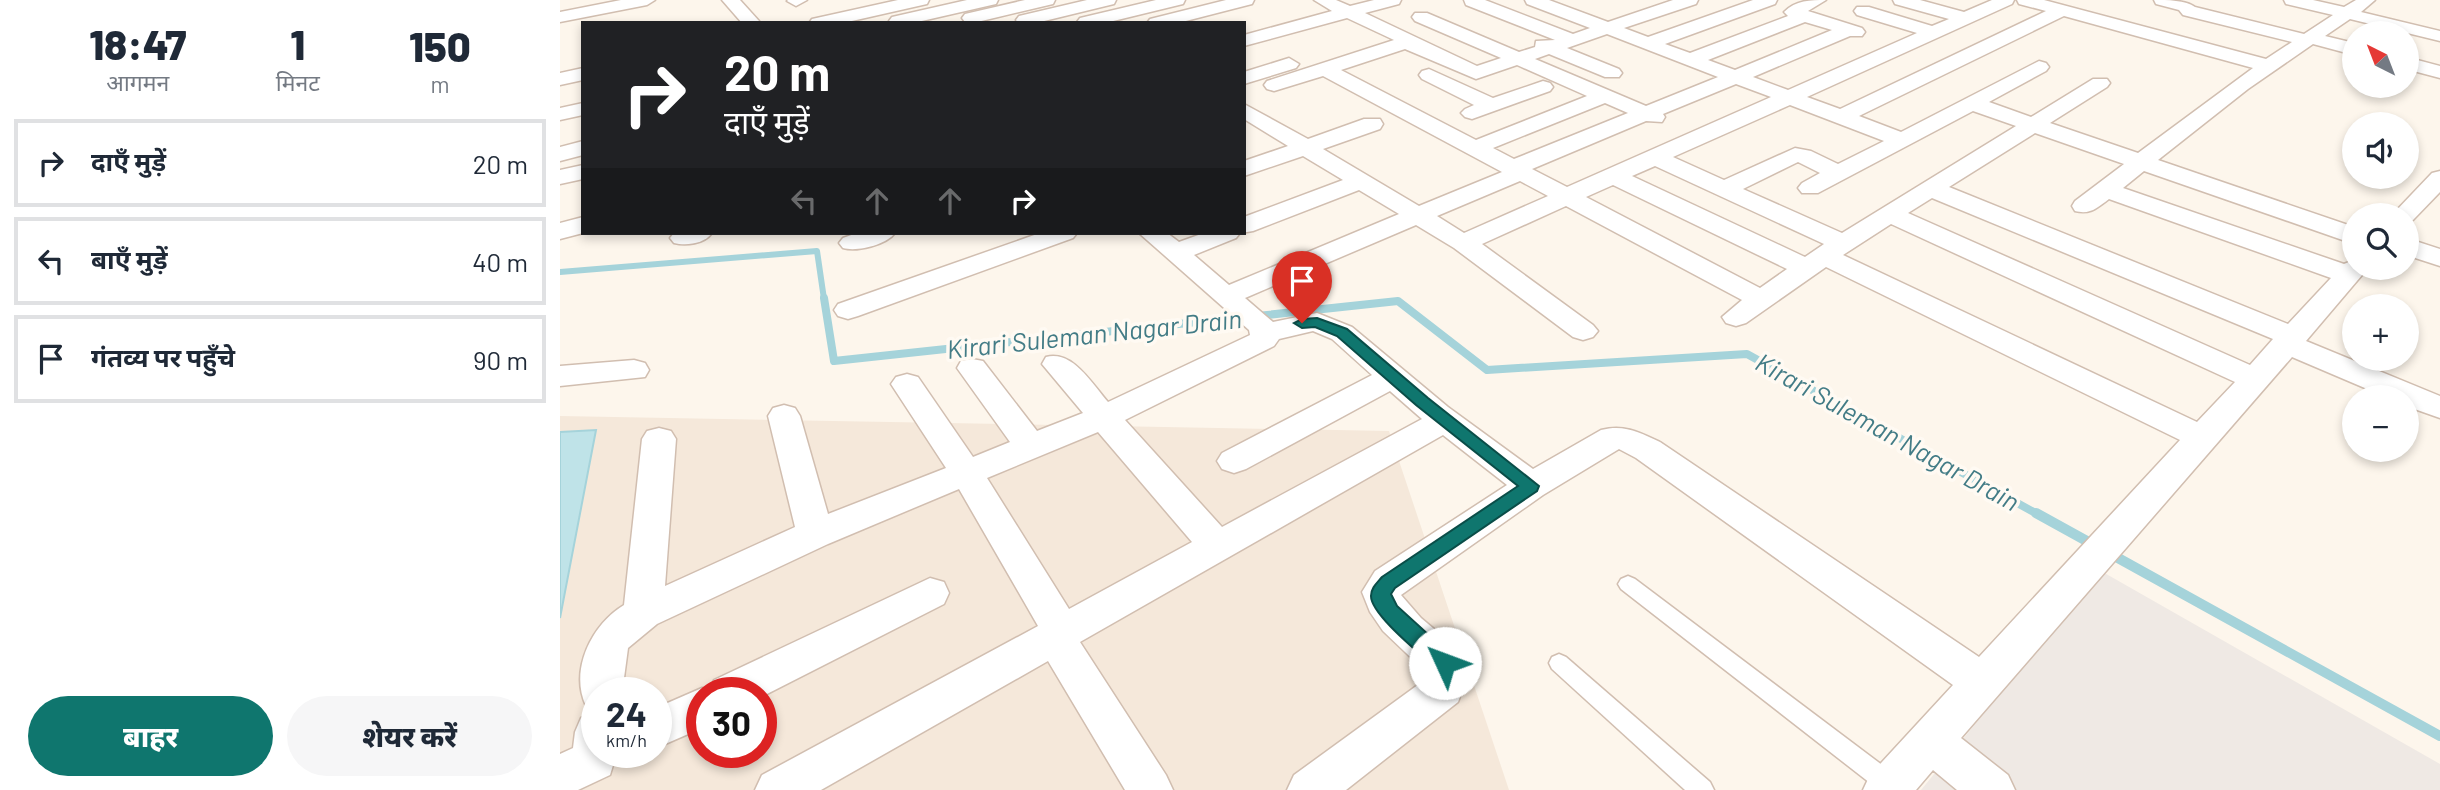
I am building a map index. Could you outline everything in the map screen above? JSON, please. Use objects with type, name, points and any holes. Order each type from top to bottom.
[{"type":"street","points":[[560,17],[609,3],[647,0]]},
{"type":"street","points":[[730,0],[750,21]]},
{"type":"street","points":[[826,21],[893,3],[921,0]]},
{"type":"street","points":[[893,3],[914,20],[990,0]]},
{"type":"street","points":[[957,21],[1046,0]]},
{"type":"street","points":[[1022,21],[1110,0],[1150,21]]},
{"type":"street","points":[[1093,21],[1177,0]]},
{"type":"street","points":[[1162,21],[1245,0]]},
{"type":"street","points":[[1246,41],[1393,0]]},
{"type":"street","points":[[1608,54],[1473,0],[1414,19],[1518,59],[1700,136]]},
{"type":"street","points":[[1533,0],[1902,140]]},
{"type":"street","points":[[1645,0],[1667,8]]},
{"type":"street","points":[[1313,1],[1349,12],[1408,40],[1408,43],[1476,73],[1690,0]]},
{"type":"street","points":[[1646,44],[1769,0]]},
{"type":"street","points":[[1818,0],[1793,10],[1900,47]]},
{"type":"street","points":[[1901,0],[1961,9],[1996,4]]},
{"type":"street","points":[[2025,0],[2269,66]]},
{"type":"street","points":[[2162,0],[2183,5],[2189,11],[2342,46]]},
{"type":"street","points":[[2292,0],[2440,18]]},
{"type":"street","points":[[609,3],[620,21]]},
{"type":"street","points":[[1451,8],[1612,73]]},
{"type":"street","points":[[2084,206],[2269,66],[2354,8]]},
{"type":"street","points":[[2354,8],[2440,36]]},
{"type":"street","points":[[1464,243],[1932,32],[1961,9]]},
{"type":"street","points":[[1840,117],[2062,10]]},
{"type":"street","points":[[1863,11],[1932,32]]},
{"type":"street","points":[[1196,13],[1210,21]]},
{"type":"street","points":[[1689,60],[1804,16]]},
{"type":"street","points":[[1230,300],[1645,113],[1849,30]]},
{"type":"street","points":[[1246,42],[1289,64],[1317,72],[1435,127],[1761,299]]},
{"type":"street","points":[[1274,85],[1408,43]]},
{"type":"street","points":[[2419,47],[2440,52]]},
{"type":"street","points":[[1380,52],[1492,106]]},
{"type":"street","points":[[1246,77],[1289,64]]},
{"type":"street","points":[[2419,66],[2440,72]]},
{"type":"street","points":[[1810,188],[1974,104],[2039,67]]},
{"type":"street","points":[[560,79],[581,74]]},
{"type":"street","points":[[1736,317],[1824,256],[2100,83]]},
{"type":"street","points":[[1435,127],[1543,87]]},
{"type":"street","points":[[560,98],[581,93]]},
{"type":"street","points":[[1474,148],[1605,96]]},
{"type":"street","points":[[1974,104],[2342,232]]},
{"type":"street","points":[[560,114],[581,109]]},
{"type":"street","points":[[1246,111],[1464,243],[1583,331]]},
{"type":"street","points":[[1246,168],[1373,124]]},
{"type":"street","points":[[560,133],[581,128]]},
{"type":"street","points":[[560,154],[581,149]]},
{"type":"street","points":[[1724,189],[1795,155],[1803,156],[1840,174]]},
{"type":"street","points":[[1654,157],[1724,189],[1824,256]]},
{"type":"street","points":[[560,177],[581,172]]},
{"type":"street","points":[[1613,176],[1824,256],[2201,437]]},
{"type":"street","points":[[2416,203],[2440,178]]},
{"type":"street","points":[[1246,225],[1361,181]]},
{"type":"street","points":[[1932,188],[2440,408]]},
{"type":"street","points":[[2107,190],[2342,268]]},
{"type":"street","points":[[1890,214],[2253,378]]},
{"type":"street","points":[[560,231],[581,226]]},
{"type":"street","points":[[852,243],[877,235]]},
{"type":"street","points":[[848,310],[1058,235]]},
{"type":"street","points":[[602,677],[605,648],[612,635],[626,622],[643,613],[815,534],[1104,417],[1264,340],[1263,330],[1154,235]]},
{"type":"street","points":[[1175,253],[1222,235]]},
{"type":"street","points":[[2419,251],[2440,258]]},
{"type":"street","points":[[1888,787],[2343,280]]},
{"type":"street","points":[[1263,330],[1317,322],[1342,332],[1392,377],[1531,486]]},
{"type":"street","points":[[1057,365],[1217,546]]},
{"type":"street","points":[[971,368],[1031,447]]},
{"type":"street","points":[[560,376],[634,370]]},
{"type":"street","points":[[1234,461],[1392,377]]},
{"type":"street","points":[[907,384],[966,472],[1150,790]]},
{"type":"street","points":[[784,416],[815,534]]},
{"type":"street","points":[[778,790],[1445,420]]},
{"type":"street","points":[[1310,790],[1440,693],[1447,683],[1445,663],[1390,612],[1382,601],[1381,592],[1389,582],[1531,486],[1600,444],[1624,438],[1634,442],[1982,682]]},
{"type":"street","points":[[643,613],[659,439]]},
{"type":"street","points":[[761,677],[930,593]]},
{"type":"street","points":[[1929,740],[1992,790]]},
{"type":"lane","points":[[1628,584],[1888,787]]},
{"type":"lane","points":[[1559,663],[1702,790]]},
{"type":"shaded area","points":[[560,416],[1389,431],[1509,790],[560,790]]},
{"type":"shaded area","points":[[2101,571],[2440,764],[2440,790],[1921,790]]},
{"type":"water","points":[[596,430],[560,618],[560,432]]},
{"type":"waterway","name":"Kirari Suleman Nagar Drain","points":[[560,272],[817,251],[824,299]]},
{"type":"waterway","name":"Kirari Suleman Nagar Drain","points":[[824,298],[834,361],[1244,317]]},
{"type":"waterway","name":"Kirari Suleman Nagar Drain","points":[[1257,316],[1398,301],[1487,370],[1747,354],[2039,515]]},
{"type":"waterway","name":"Kirari Suleman Nagar Drain","points":[[2036,513],[2094,545]]},
{"type":"waterway","name":"Kirari Suleman Nagar Drain","points":[[2109,553],[2440,736]]},
{"type":"route","points":[[1302,323],[1317,322],[1342,332],[1422,402],[1531,486],[1389,582],[1381,592],[1382,601],[1390,612],[1445,663]]}]
